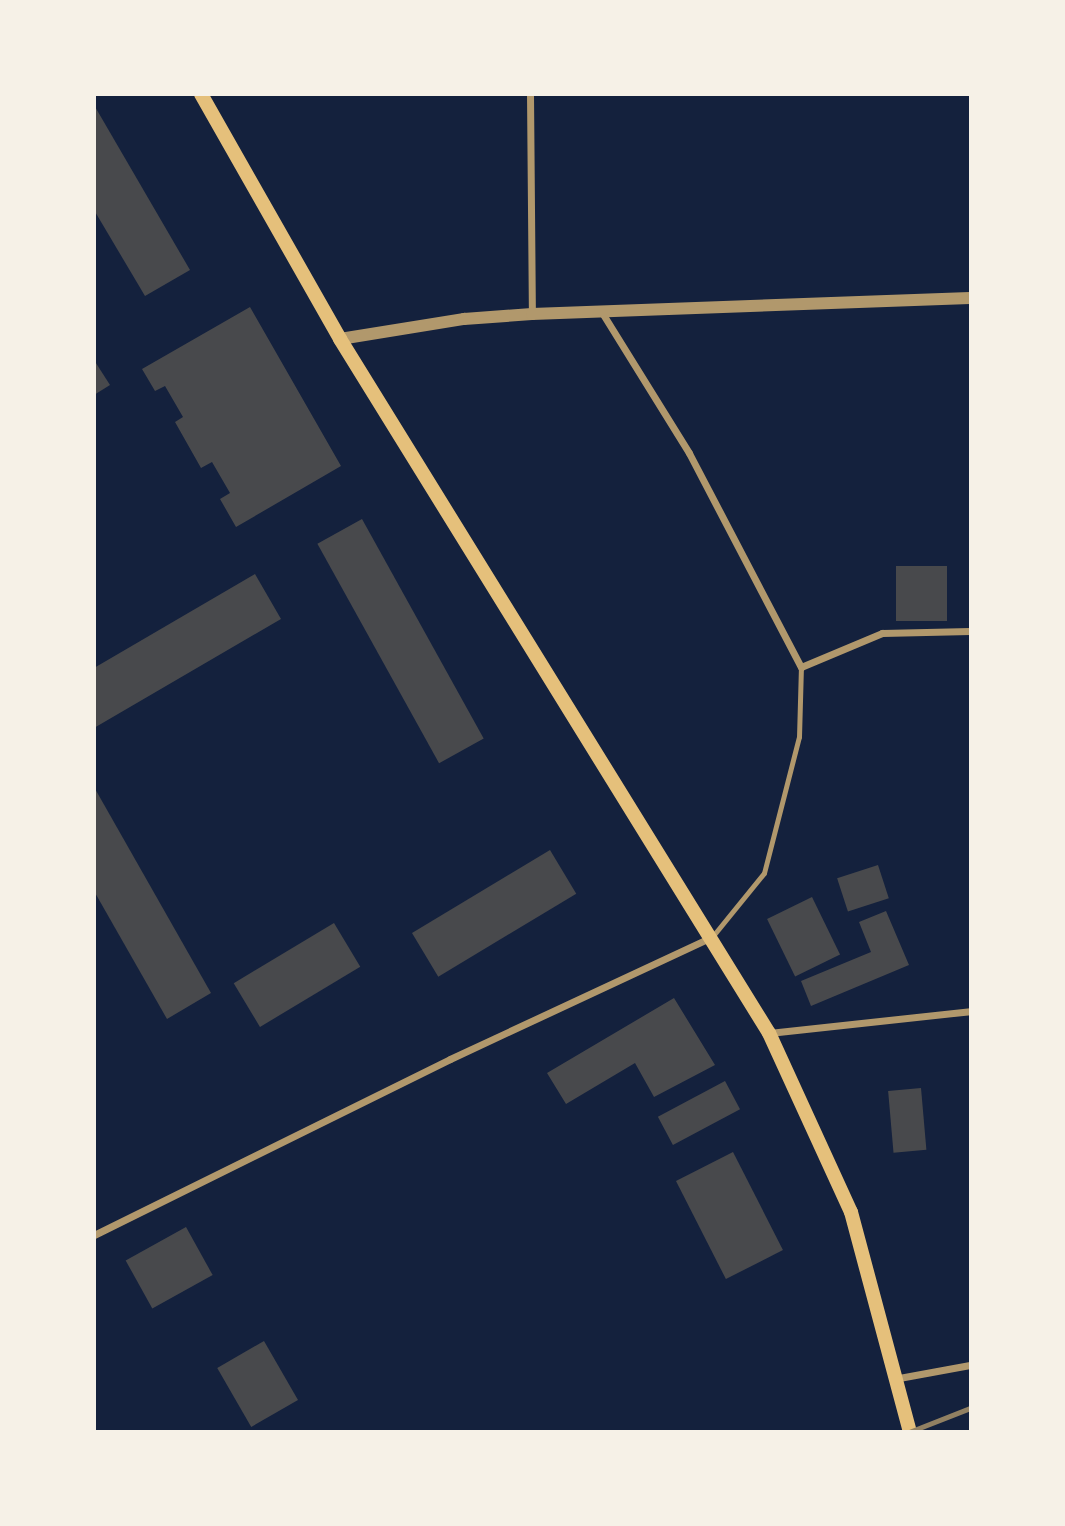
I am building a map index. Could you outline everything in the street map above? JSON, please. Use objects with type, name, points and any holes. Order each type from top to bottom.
[{"type":"main road","points":[[201,94],[340,339],[769,1033],[851,1212],[899,1378],[910,1431]]},
{"type":"street","points":[[530,94],[532,314]]},
{"type":"street","points":[[340,339],[464,319],[532,314],[971,298]]},
{"type":"street","points":[[600,311],[688,453],[801,667],[882,633],[971,631]]},
{"type":"street","points":[[94,1235],[450,1059],[712,937]]},
{"type":"street","points":[[769,1033],[971,1011]]},
{"type":"street","points":[[899,1378],[971,1365]]},
{"type":"lane","points":[[712,937],[764,873],[799,737],[801,667]]},
{"type":"building","points":[[94,105],[190,270],[145,296],[94,210]]},
{"type":"building","points":[[250,307],[341,466],[236,527],[220,499],[230,493],[212,462],[201,468],[175,422],[183,417],[165,386],[155,391],[142,369]]},
{"type":"building","points":[[94,360],[110,385],[94,395]]},
{"type":"building","points":[[362,519],[484,739],[439,763],[317,544]]},
{"type":"building","points":[[896,566],[947,566],[947,621],[896,621]]},
{"type":"building","points":[[255,574],[281,619],[94,728],[94,668]]},
{"type":"building","points":[[94,787],[211,993],[167,1019],[94,891]]},
{"type":"building","points":[[550,850],[576,894],[438,977],[412,933]]},
{"type":"building","points":[[878,865],[889,898],[848,912],[837,878]]},
{"type":"building","points":[[812,897],[840,955],[795,976],[767,919]]},
{"type":"building","points":[[886,911],[909,965],[811,1006],[801,981],[871,952],[859,922]]},
{"type":"building","points":[[334,923],[360,967],[260,1027],[234,983]]},
{"type":"building","points":[[674,998],[715,1065],[654,1097],[635,1063],[566,1104],[547,1073]]},
{"type":"building","points":[[725,1081],[740,1109],[673,1145],[658,1117]]},
{"type":"building","points":[[921,1088],[926,1150],[894,1153],[888,1091]]},
{"type":"building","points":[[733,1152],[783,1250],[726,1279],[676,1181]]},
{"type":"building","points":[[186,1227],[213,1275],[152,1309],[126,1260]]},
{"type":"building","points":[[264,1341],[298,1400],[251,1427],[217,1368]]},
{"type":"railway","points":[[909,1432],[970,1408]]}]
